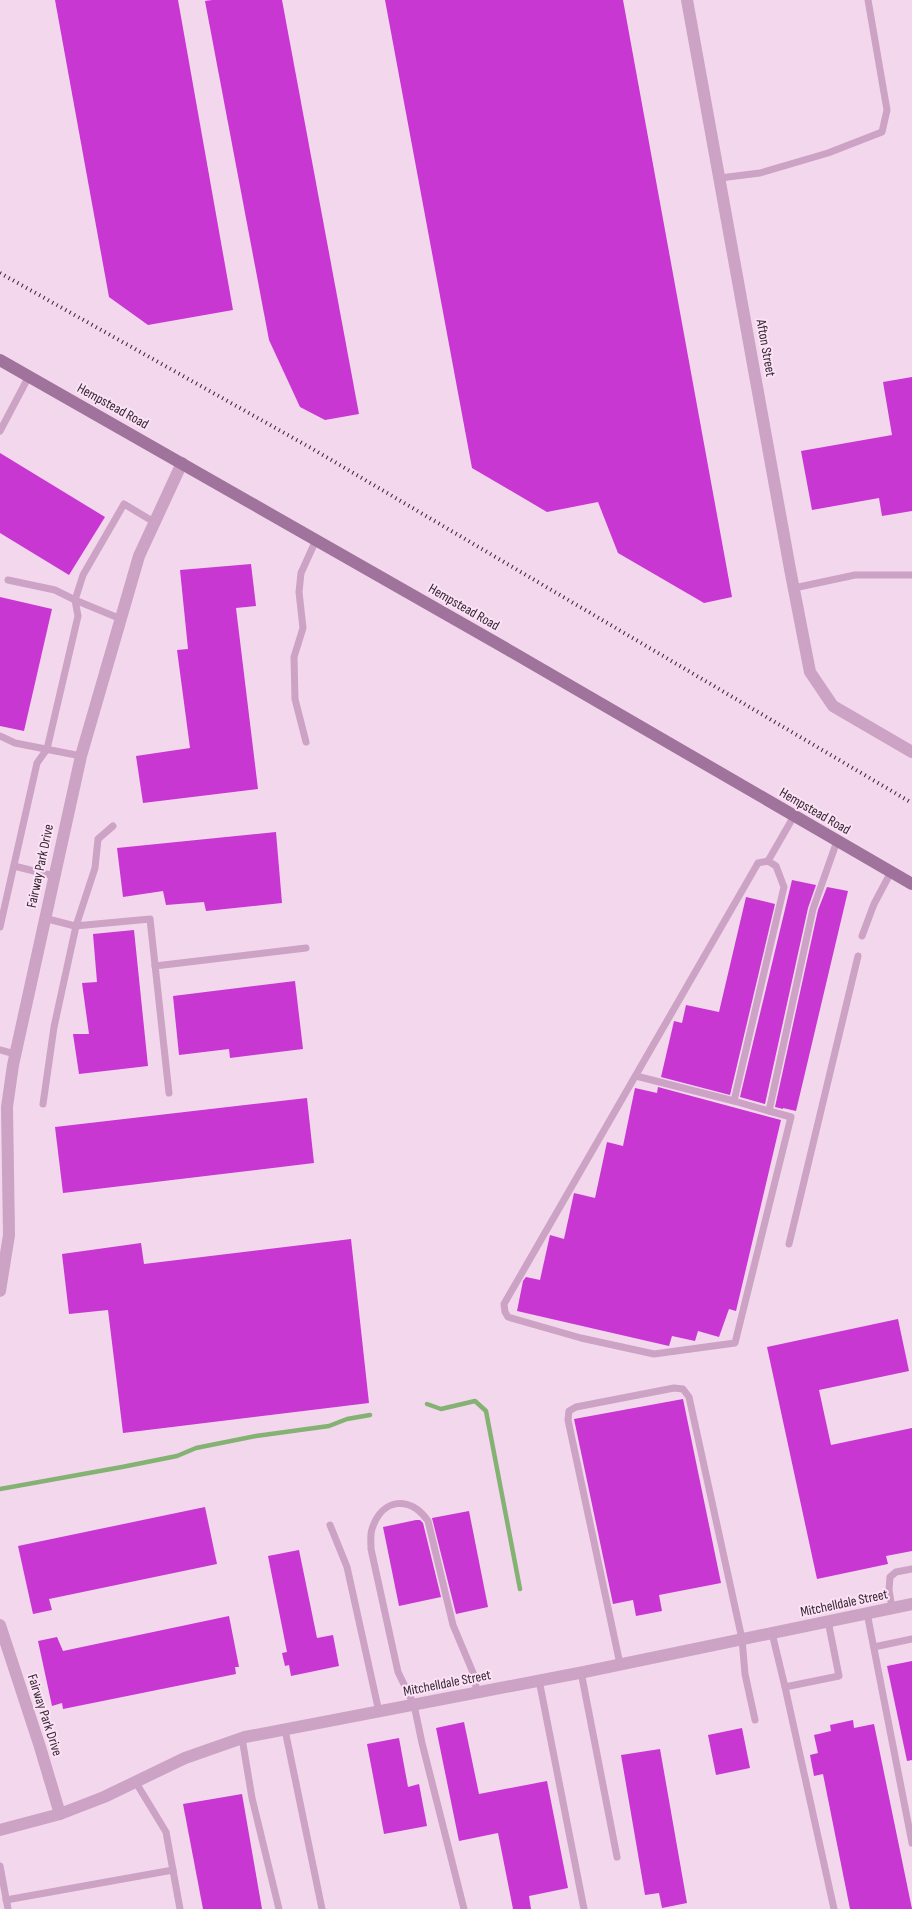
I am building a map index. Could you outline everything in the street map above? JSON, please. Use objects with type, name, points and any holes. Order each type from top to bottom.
[{"type":"main road","name":"Hempstead Road","points":[[0,360],[912,884]]},
{"type":"street","name":"Afton Street","points":[[687,0],[810,672],[833,706],[912,752]]},
{"type":"street","name":"Fairway Park Drive","points":[[0,1291],[3,1259],[9,1235],[7,1107],[15,1054],[44,918],[81,756],[139,556],[182,463]]},
{"type":"street","name":"Mitchelldale Street","points":[[0,1830],[60,1814],[104,1797],[185,1758],[242,1738],[477,1693],[912,1604]]},
{"type":"street","name":"Fairway Park Drive","points":[[0,1625],[60,1814]]},
{"type":"lane","points":[[720,178],[768,170],[828,153],[882,132],[888,110],[868,0]]},
{"type":"lane","points":[[0,431],[29,376]]},
{"type":"lane","points":[[0,927],[37,763],[47,749],[78,616],[75,600],[84,575],[124,504],[154,522]]},
{"type":"lane","points":[[306,742],[295,699],[294,657],[303,628],[299,592],[301,573],[316,540]]},
{"type":"lane","points":[[794,588],[855,575],[912,575]]},
{"type":"lane","points":[[8,580],[56,590],[121,619]]},
{"type":"lane","points":[[0,736],[15,742],[81,756]]},
{"type":"lane","points":[[768,861],[794,816]]},
{"type":"lane","points":[[43,1104],[54,1027],[76,926],[95,868],[98,838],[113,826]]},
{"type":"lane","points":[[769,1111],[813,909],[837,841]]},
{"type":"lane","points":[[636,1076],[791,1117],[735,1343],[654,1354],[581,1338],[513,1319],[505,1312],[504,1304],[758,863],[768,861],[776,866],[784,887],[734,1101]]},
{"type":"lane","points":[[14,866],[54,876]]},
{"type":"lane","points":[[862,936],[874,904],[891,872]]},
{"type":"lane","points":[[44,918],[76,926],[150,919],[169,1094]]},
{"type":"lane","points":[[155,966],[306,948]]},
{"type":"lane","points":[[789,1244],[858,956]]},
{"type":"lane","points":[[0,1050],[15,1054]]},
{"type":"lane","points":[[620,1664],[568,1420],[569,1411],[576,1407],[674,1388],[683,1389],[689,1397],[742,1639],[745,1674],[755,1720]]},
{"type":"lane","points":[[464,1909],[414,1705],[398,1672],[371,1549],[372,1530],[378,1515],[387,1507],[401,1502],[421,1512],[428,1521],[453,1625],[474,1675],[477,1693]]},
{"type":"lane","points":[[330,1525],[347,1567],[379,1712]]},
{"type":"lane","points":[[892,1608],[889,1590],[890,1578],[896,1572],[912,1569]]},
{"type":"lane","points":[[867,1613],[912,1843]]},
{"type":"lane","points":[[785,1687],[838,1676],[828,1621]]},
{"type":"lane","points":[[772,1633],[834,1909]]},
{"type":"lane","points":[[874,1647],[912,1639]]},
{"type":"lane","points":[[581,1672],[617,1857]]},
{"type":"lane","points":[[539,1680],[584,1909]]},
{"type":"lane","points":[[285,1730],[322,1909]]},
{"type":"lane","points":[[242,1738],[252,1798],[279,1909]]},
{"type":"lane","points":[[135,1781],[166,1832],[180,1909]]},
{"type":"lane","points":[[0,1866],[8,1909]]},
{"type":"lane","points":[[6,1900],[173,1870]]},
{"type":"building","points":[[55,0],[178,0],[233,310],[148,325],[109,297]]},
{"type":"building","points":[[282,0],[359,414],[325,420],[300,407],[269,340],[205,1]]},
{"type":"building","points":[[385,0],[623,0],[732,597],[704,603],[618,553],[598,502],[547,512],[472,468]]},
{"type":"building","points":[[912,377],[912,511],[882,516],[879,498],[812,510],[801,451],[892,435],[883,382]]},
{"type":"building","points":[[0,453],[105,517],[69,575],[0,533]]},
{"type":"building","points":[[251,564],[256,606],[236,608],[258,789],[143,803],[136,756],[190,748],[177,650],[188,649],[180,570]]},
{"type":"building","points":[[0,597],[52,609],[24,731],[0,726]]},
{"type":"building","points":[[276,832],[282,903],[206,911],[204,902],[166,905],[163,891],[123,897],[117,848]]},
{"type":"building","points":[[792,880],[816,885],[808,908],[765,1104],[740,1097]]},
{"type":"building","points":[[827,887],[848,891],[796,1111],[783,1109],[775,1107],[818,910]]},
{"type":"building","points":[[746,897],[775,904],[730,1095],[661,1077],[674,1021],[682,1023],[686,1005],[719,1012]]},
{"type":"building","points":[[134,930],[148,1066],[79,1074],[73,1034],[89,1034],[82,983],[97,982],[93,934]]},
{"type":"building","points":[[295,981],[303,1049],[230,1058],[229,1049],[179,1055],[173,996]]},
{"type":"building","points":[[658,1087],[781,1120],[736,1311],[729,1309],[719,1337],[698,1331],[695,1341],[672,1336],[669,1346],[517,1311],[523,1281],[526,1277],[540,1280],[550,1235],[564,1239],[574,1193],[595,1198],[607,1142],[623,1146],[635,1088],[657,1093]]},
{"type":"building","points":[[307,1098],[314,1163],[63,1193],[55,1127]]},
{"type":"building","points":[[351,1239],[369,1403],[123,1433],[108,1310],[69,1314],[62,1254],[141,1243],[144,1264]]},
{"type":"building","points":[[898,1319],[909,1371],[819,1390],[831,1445],[912,1428],[912,1551],[886,1556],[888,1564],[817,1579],[767,1347]]},
{"type":"building","points":[[683,1399],[721,1583],[659,1595],[662,1611],[636,1616],[633,1600],[613,1604],[574,1419]]},
{"type":"building","points":[[205,1507],[217,1564],[49,1599],[52,1610],[33,1614],[18,1546]]},
{"type":"building","points":[[469,1511],[488,1607],[456,1614],[432,1518]]},
{"type":"building","points":[[420,1520],[423,1523],[441,1597],[399,1606],[383,1527]]},
{"type":"building","points":[[299,1550],[317,1638],[333,1635],[339,1666],[291,1676],[289,1665],[285,1666],[282,1653],[287,1652],[268,1556]]},
{"type":"building","points":[[229,1616],[239,1667],[235,1667],[236,1674],[63,1709],[62,1703],[52,1706],[38,1641],[57,1637],[63,1651]]},
{"type":"building","points":[[912,1661],[912,1760],[907,1761],[887,1666]]},
{"type":"building","points":[[853,1720],[854,1728],[874,1724],[912,1909],[850,1909],[823,1774],[814,1776],[810,1755],[818,1753],[814,1735],[831,1731],[830,1725]]},
{"type":"building","points":[[464,1722],[479,1794],[547,1781],[568,1888],[529,1896],[531,1909],[513,1909],[498,1833],[459,1841],[436,1728]]},
{"type":"building","points":[[742,1728],[750,1768],[716,1775],[708,1735]]},
{"type":"building","points":[[399,1738],[408,1787],[419,1784],[427,1826],[384,1834],[367,1744]]},
{"type":"building","points":[[660,1749],[687,1903],[662,1908],[659,1893],[645,1895],[621,1755]]},
{"type":"building","points":[[242,1794],[262,1909],[203,1909],[183,1804]]},
{"type":"waterway","points":[[427,1404],[441,1409],[475,1401],[486,1411],[520,1589]]},
{"type":"waterway","points":[[0,1489],[177,1456],[196,1448],[256,1436],[329,1426],[347,1419],[370,1415]]},
{"type":"railway","points":[[0,273],[311,448],[912,803]]}]
